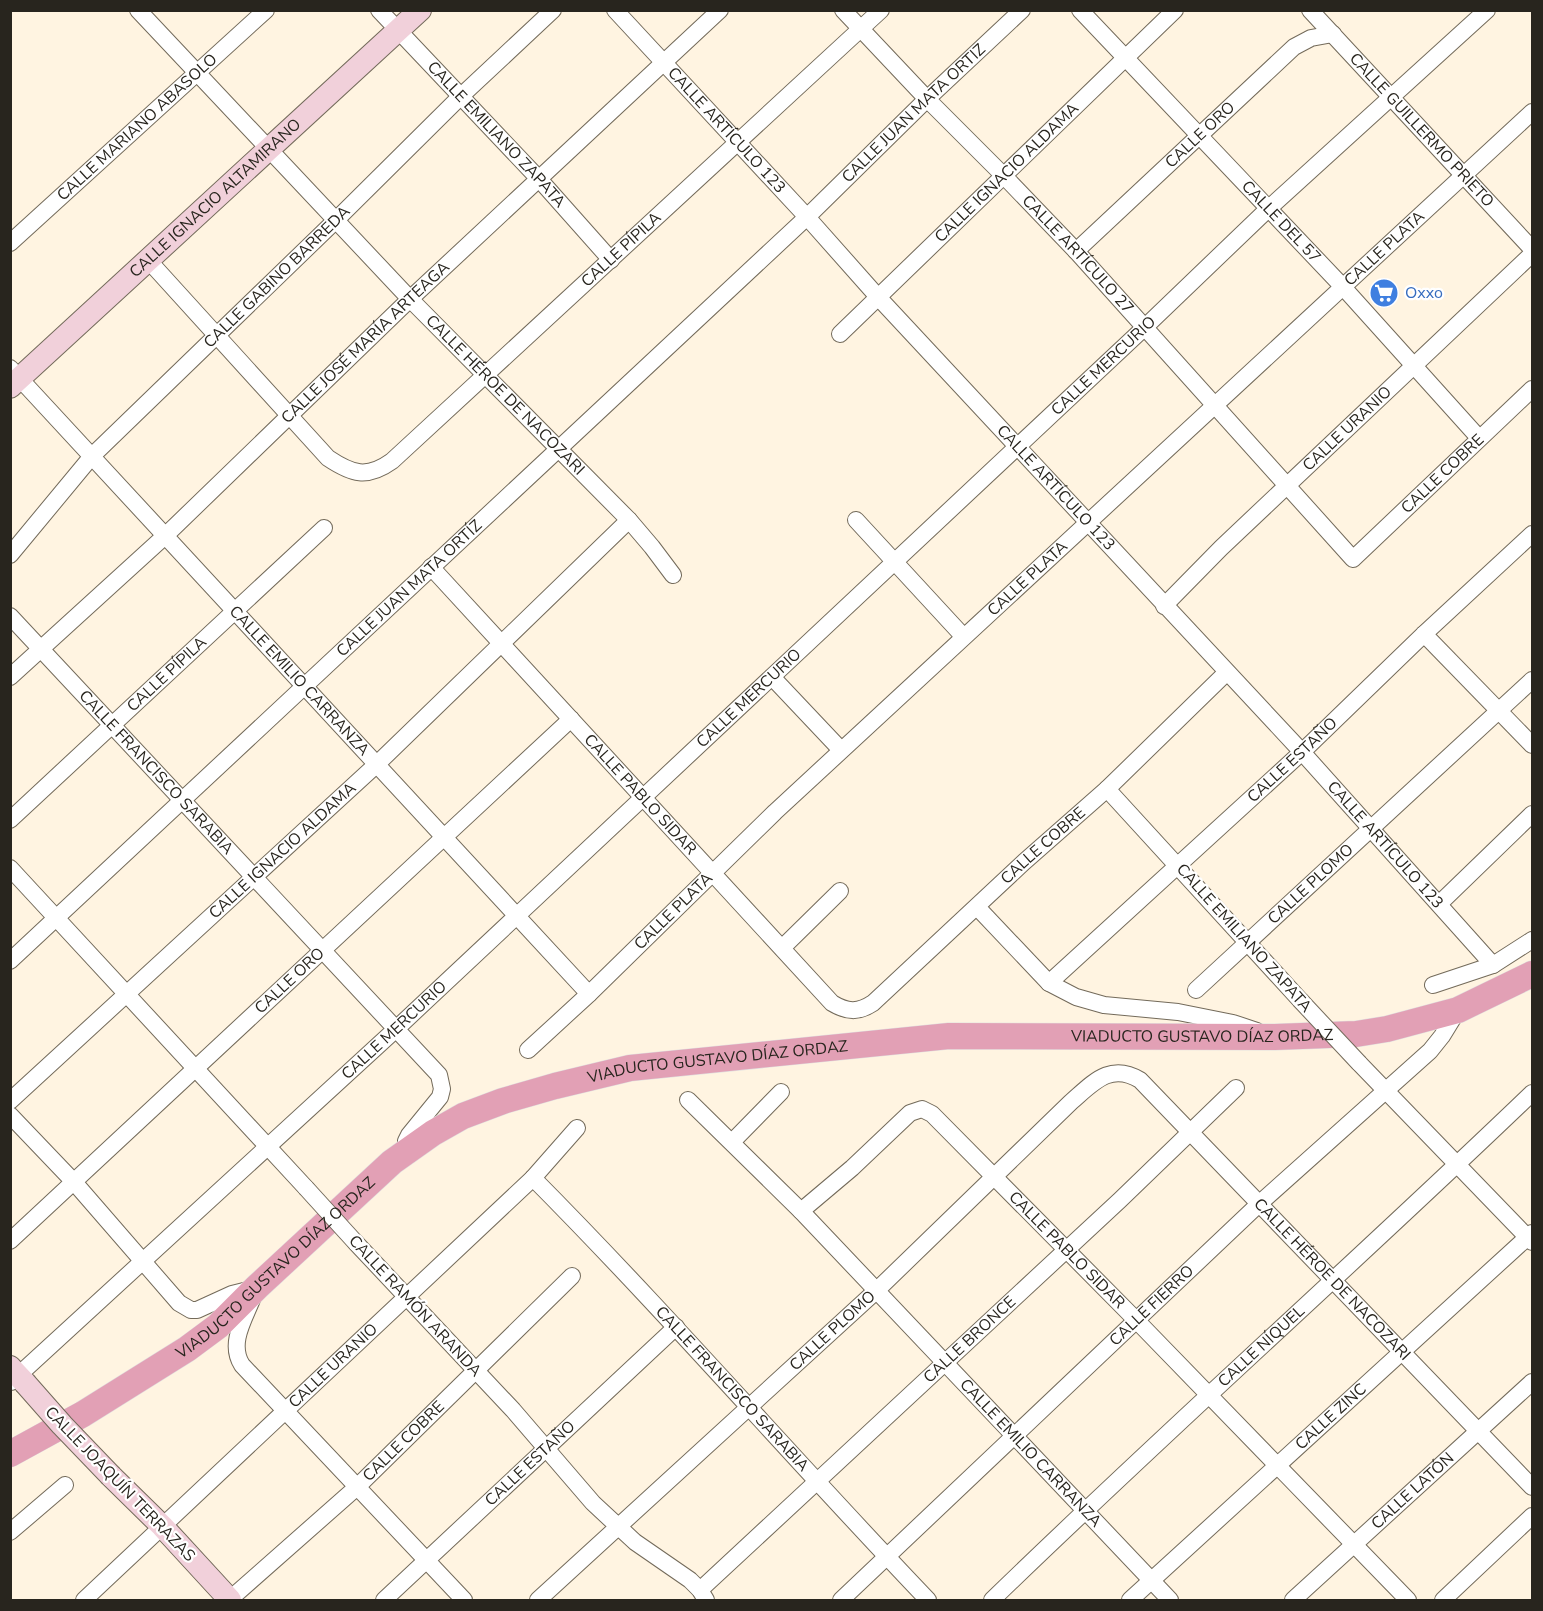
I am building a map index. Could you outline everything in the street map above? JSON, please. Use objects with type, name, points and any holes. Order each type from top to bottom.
[{"type":"main road","name":"VIADUCTO GUSTAVO DÍAZ ORDAZ","points":[[10,1454],[186,1349],[218,1326],[392,1162],[463,1116],[503,1101],[630,1068],[949,1036],[1275,1037],[1356,1034],[1387,1029],[1458,1010],[1533,974]]},
{"type":"street","name":"CALLE HÉROE DE NACOZARI","points":[[138,10],[410,299],[629,520],[673,575]]},
{"type":"street","name":"CALLE MARIANO ABASOLO","points":[[10,243],[266,10]]},
{"type":"street","name":"CALLE EMILIANO ZAPATA","points":[[378,10],[539,179],[611,260]]},
{"type":"street","name":"CALLE IGNACIO ALTAMIRANO","points":[[14,378],[149,261],[420,10]]},
{"type":"street","name":"CALLE GABINO BARREDA","points":[[10,555],[92,456],[460,97],[553,10]]},
{"type":"street","name":"CALLE ARTÍCULO 123","points":[[615,10],[1226,673],[1302,752],[1493,965]]},
{"type":"street","name":"CALLE JOSÉ MARÍA ARTEAGA","points":[[10,677],[165,535],[410,299],[720,10]]},
{"type":"street","name":"CALLE ARTÍCULO 27","points":[[843,10],[1076,251],[1353,560]]},
{"type":"street","name":"CALLE PÍPILA","points":[[290,416],[328,458],[354,472],[379,470],[392,461],[486,376],[881,10]]},
{"type":"street","name":"CALLE JUAN MATA ORTIZ","points":[[807,217],[1022,10]]},
{"type":"street","name":"CALLE DEL 57","points":[[1080,10],[1343,288],[1479,438]]},
{"type":"street","name":"CALLE IGNACIO ALDAMA","points":[[840,334],[1175,10]]},
{"type":"street","name":"CALLE MERCURIO","points":[[16,1377],[396,1029],[1268,209],[1487,10]]},
{"type":"street","name":"CALLE GUILLERMO PRIETO","points":[[1319,14],[1333,34],[1533,249]]},
{"type":"street","name":"CALLE ORO","points":[[1076,251],[1294,47],[1311,38],[1333,34]]},
{"type":"street","name":"CALLE PLATA","points":[[528,1050],[589,994],[712,872],[963,636],[1533,112]]},
{"type":"street","name":"CALLE JUAN MATA ORTÍZ","points":[[10,961],[807,217]]},
{"type":"street","name":"CALLE URANIO","points":[[1164,606],[1287,485],[1533,254]]},
{"type":"street","points":[[149,261],[290,416]]},
{"type":"street","name":"CALLE EMILIO CARRANZA","points":[[14,378],[92,456],[589,994]]},
{"type":"street","name":"CALLE COBRE","points":[[1353,560],[1533,389]]},
{"type":"street","name":"CALLE IGNACIO ALDAMA","points":[[10,1101],[377,764],[629,520]]},
{"type":"street","points":[[856,520],[963,636]]},
{"type":"street","name":"CALLE PÍPILA","points":[[10,820],[324,528]]},
{"type":"street","name":"CALLE ESTAÑO","points":[[1049,983],[1302,752],[1424,634],[1533,534]]},
{"type":"street","name":"CALLE PABLO SIDAR","points":[[431,567],[832,1003],[841,1009],[855,1011]]},
{"type":"street","name":"CALLE FRANCISCO SARABIA","points":[[10,616],[439,1074],[442,1089],[440,1097],[409,1135],[406,1141],[410,1150]]},
{"type":"street","points":[[1424,634],[1498,712],[1533,745]]},
{"type":"street","name":"CALLE COBRE","points":[[855,1011],[865,1009],[873,1003],[1107,789],[1226,673]]},
{"type":"street","points":[[772,676],[841,750]]},
{"type":"street","name":"CALLE PLOMO","points":[[1196,990],[1533,680]]},
{"type":"street","name":"CALLE ORO","points":[[10,1241],[571,720]]},
{"type":"street","name":"CALLE EMILIANO ZAPATA","points":[[1107,789],[1247,945],[1531,1238]]},
{"type":"street","points":[[1439,904],[1533,814]]},
{"type":"street","name":"CALLE RAMÓN ARANDA","points":[[10,868],[547,1448],[593,1503],[618,1527],[703,1595]]},
{"type":"street","points":[[782,948],[840,891]]},
{"type":"street","points":[[977,907],[1049,983],[1076,997],[1104,1005],[1178,1012],[1233,1023],[1275,1037]]},
{"type":"street","points":[[1433,985],[1493,965],[1533,940]]},
{"type":"street","name":"CALLE FIERRO","points":[[841,1600],[1260,1203],[1430,1052],[1458,1010]]},
{"type":"street","name":"CALLE PLOMO","points":[[538,1600],[876,1290],[1094,1081],[1111,1073],[1131,1074]]},
{"type":"street","name":"CALLE HÉROE DE NACOZARI","points":[[1131,1074],[1140,1080],[1192,1132],[1533,1487]]},
{"type":"street","name":"CALLE BRONCE","points":[[703,1595],[816,1482],[1192,1132],[1236,1088]]},
{"type":"street","points":[[732,1142],[781,1092]]},
{"type":"street","name":"CALLE NÍQUEL","points":[[993,1600],[1084,1510],[1533,1093]]},
{"type":"street","name":"CALLE EMILIO CARRANZA","points":[[688,1100],[801,1211],[1170,1600]]},
{"type":"street","name":"CALLE PABLO SIDAR","points":[[801,1211],[852,1168],[909,1113],[922,1108],[942,1122],[1408,1600]]},
{"type":"street","points":[[10,1115],[74,1182],[184,1307],[191,1310],[204,1309],[232,1294],[257,1287]]},
{"type":"street","name":"CALLE URANIO","points":[[84,1600],[532,1178],[577,1128]]},
{"type":"street","name":"CALLE FRANCISCO SARABIA","points":[[532,1178],[602,1247],[816,1482],[928,1600]]},
{"type":"street","name":"CALLE ZINC","points":[[1130,1600],[1531,1238]]},
{"type":"street","name":"CALLE COBRE","points":[[230,1600],[357,1487],[572,1276]]},
{"type":"street","points":[[257,1287],[236,1343],[238,1359],[285,1412],[464,1600]]},
{"type":"street","name":"CALLE ESTAÑO","points":[[384,1600],[676,1327]]},
{"type":"street","name":"CALLE JOAQUÍN TERRAZAS","points":[[16,1377],[162,1526],[230,1600]]},
{"type":"street","name":"CALLE LATÓN","points":[[1293,1600],[1533,1382]]},
{"type":"street","points":[[10,1532],[65,1485]]},
{"type":"street","points":[[1443,1600],[1533,1516]]},
{"type":"place","name":"Oxxo","points":[[1384,293]]}]
